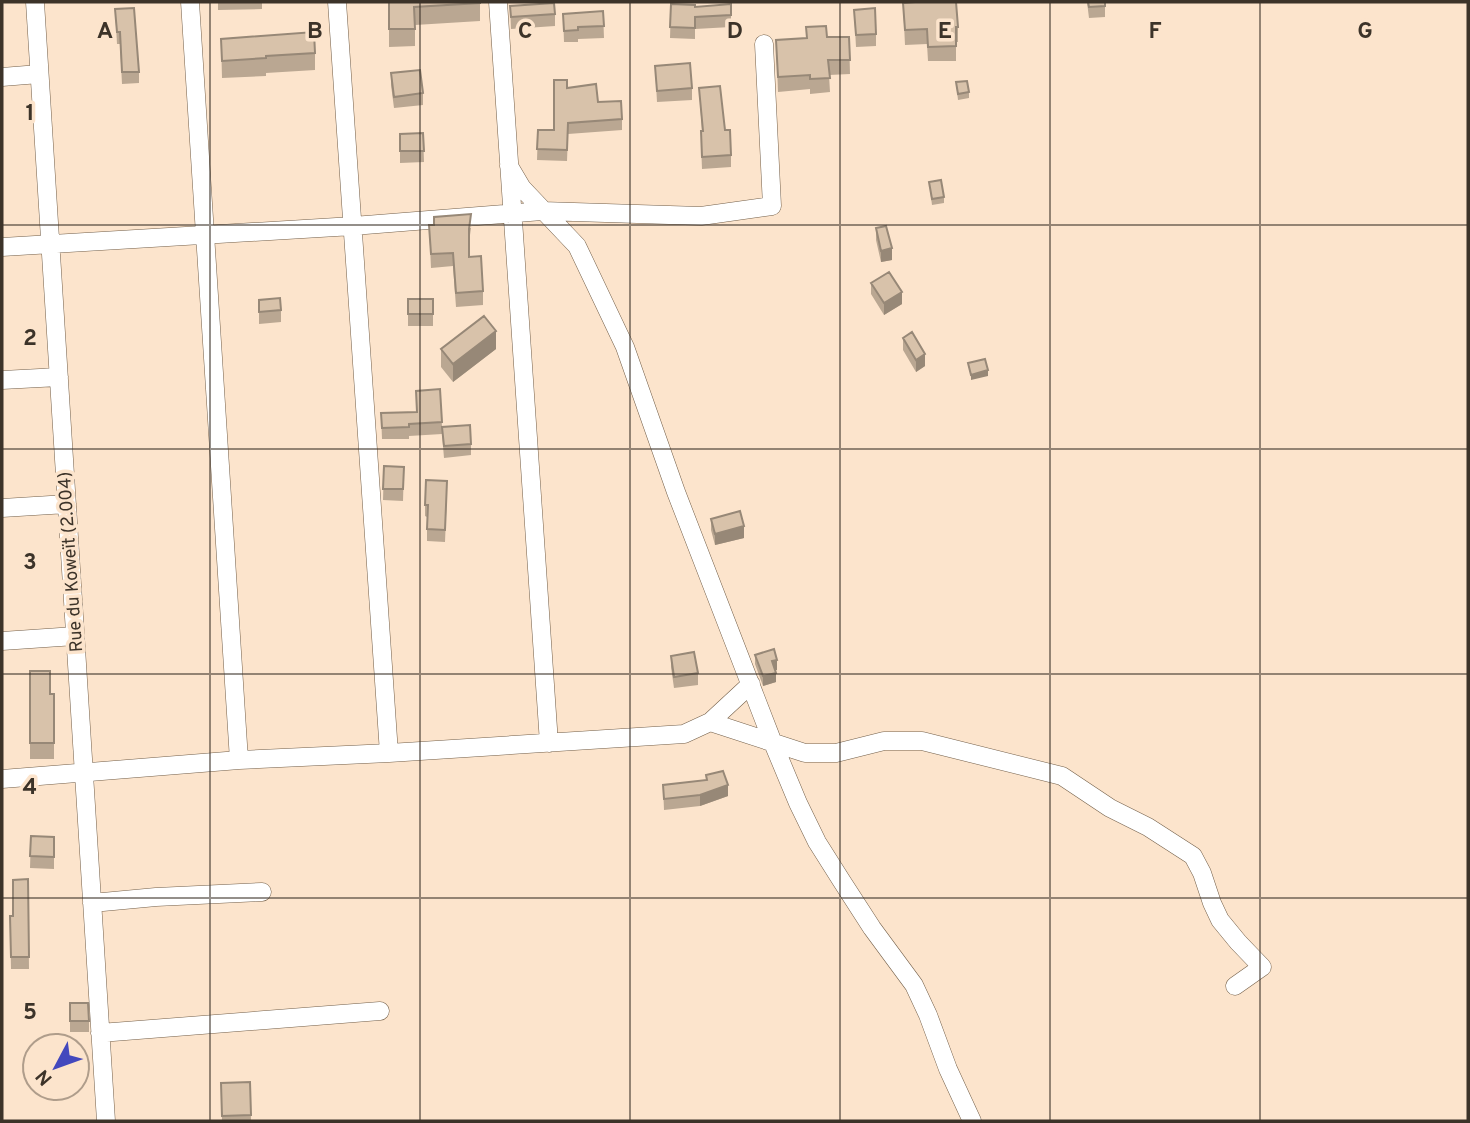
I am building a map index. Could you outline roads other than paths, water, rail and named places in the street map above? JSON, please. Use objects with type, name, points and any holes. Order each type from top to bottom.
[{"type":"street","name":"Rue du Koweït (2.004)","points":[[35,2],[106,1121]]},
{"type":"street","points":[[190,2],[239,760]]},
{"type":"street","points":[[337,2],[389,753]]},
{"type":"street","points":[[498,2],[549,743]]},
{"type":"street","points":[[2,247],[352,226],[542,211],[701,216],[772,206],[764,44]]},
{"type":"street","points":[[2,77],[39,74]]},
{"type":"street","points":[[509,166],[522,188],[578,246],[625,347],[676,492],[798,803],[817,842],[872,928],[914,985],[972,1121]]},
{"type":"street","points":[[2,380],[59,377]]},
{"type":"street","points":[[2,508],[67,504]]},
{"type":"street","points":[[2,641],[75,636]]},
{"type":"street","points":[[2,779],[239,760],[684,734],[710,722],[751,684]]},
{"type":"street","points":[[710,722],[805,753],[851,751],[866,744],[884,741],[922,741],[1062,776],[1193,856],[1220,920],[1262,967],[1235,986]]},
{"type":"street","points":[[92,903],[262,892]]},
{"type":"street","points":[[100,1032],[380,1011]]}]
